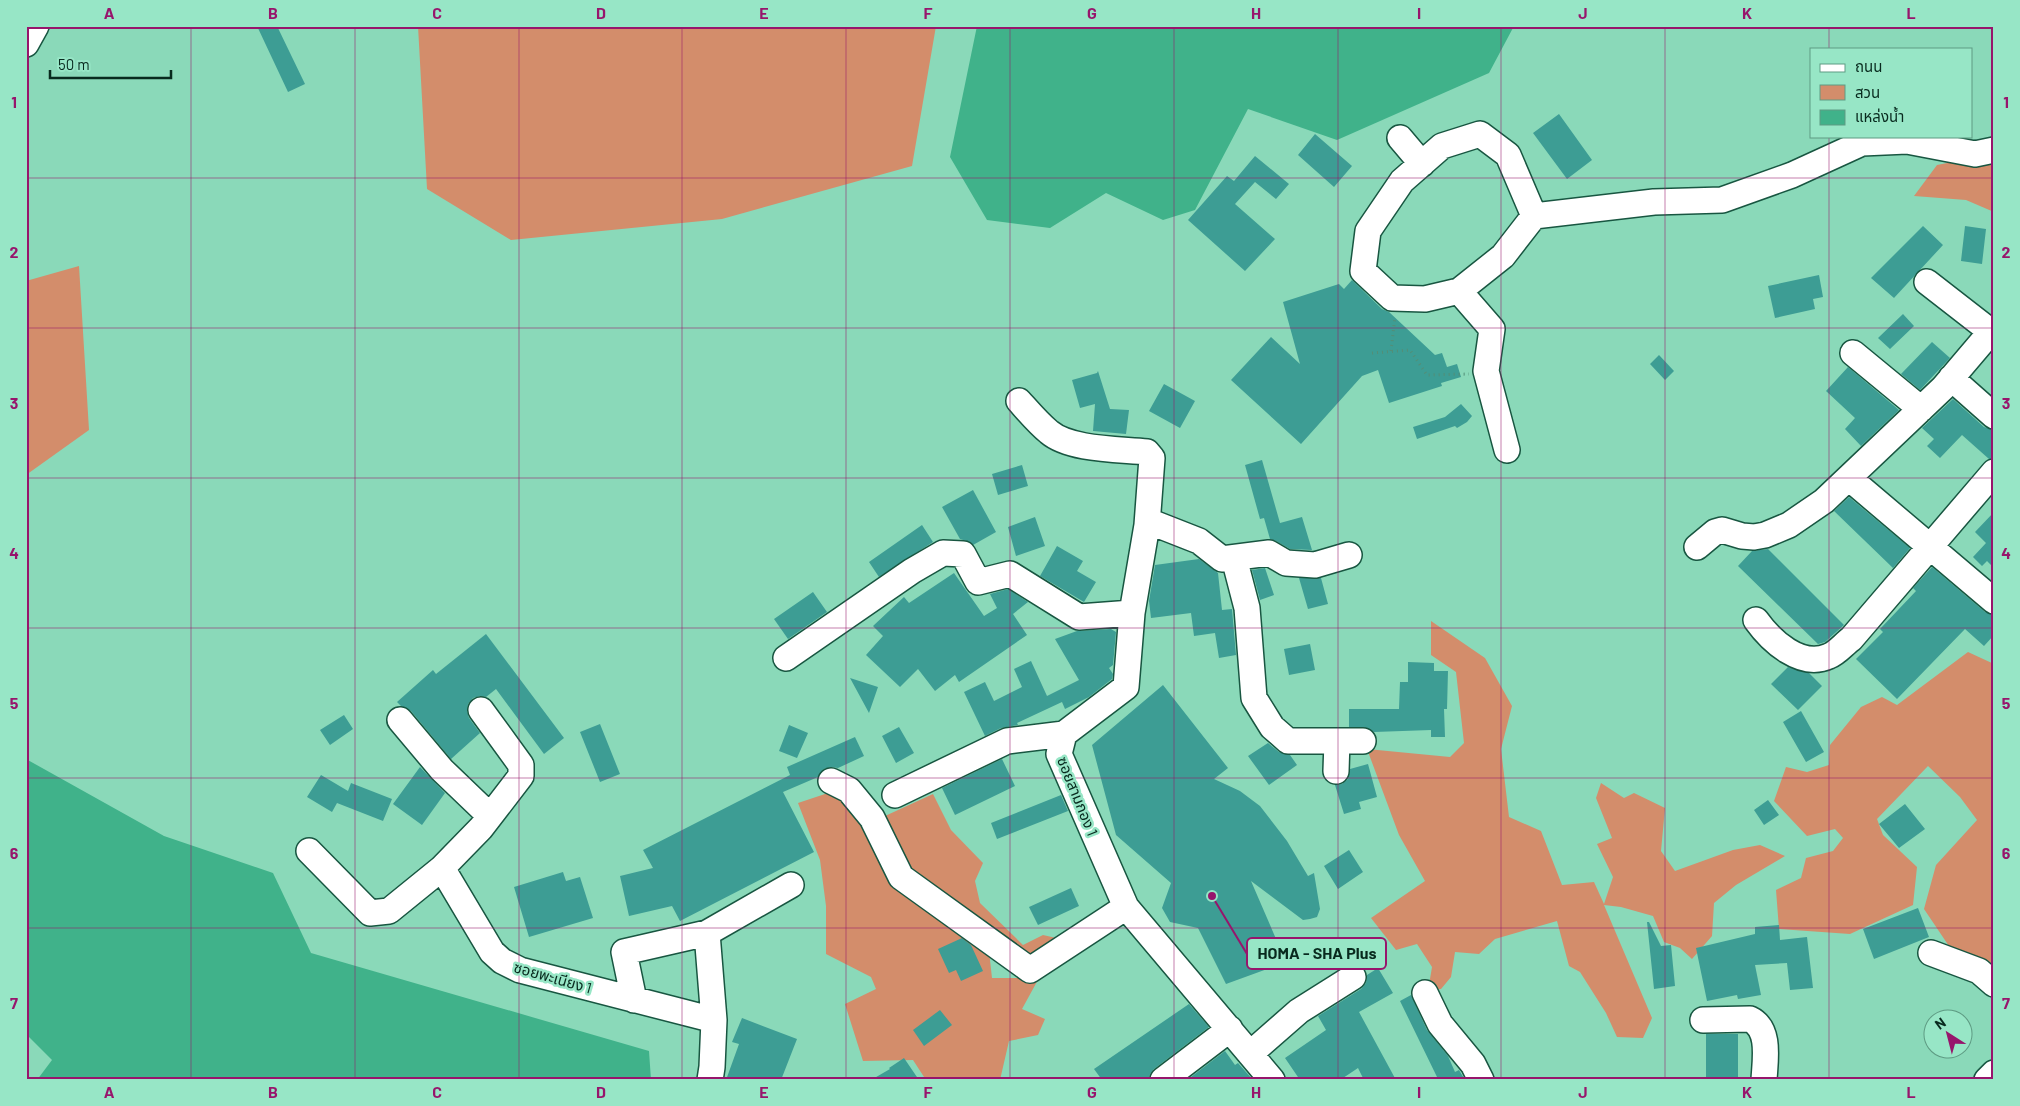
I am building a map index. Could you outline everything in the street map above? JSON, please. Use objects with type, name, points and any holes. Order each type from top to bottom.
[{"type":"street","points":[[26,44],[36,26]]},
{"type":"street","points":[[1534,216],[1508,155],[1480,134],[1442,146],[1402,181],[1368,231],[1363,271],[1392,298],[1425,299],[1459,291],[1503,256],[1534,216],[1654,202],[1722,200],[1792,176],[1862,143],[1907,141],[1975,154],[1994,150]]},
{"type":"street","points":[[1400,138],[1422,164]]},
{"type":"street","points":[[1697,547],[1715,532],[1722,530],[1754,537],[1765,535],[1789,525],[1824,501],[1848,480],[1951,378],[1992,330],[1927,282]]},
{"type":"street","points":[[1459,291],[1492,329],[1487,373],[1507,450]]},
{"type":"street","points":[[1853,353],[1921,409]]},
{"type":"street","points":[[1951,378],[1994,416]]},
{"type":"street","name":"ซอยสามกอง 1","points":[[1019,401],[1048,432],[1060,439],[1075,444],[1147,452],[1152,458],[1148,520],[1132,613],[1126,687],[1064,734],[1059,754],[1126,907],[1272,1080]]},
{"type":"street","points":[[1756,620],[1764,632],[1792,654],[1807,659],[1819,659],[1830,656],[1851,639],[1994,472]]},
{"type":"street","points":[[1848,480],[1856,484],[1994,601]]},
{"type":"street","points":[[1148,520],[1199,541],[1222,559],[1269,553],[1286,563],[1315,565],[1349,555]]},
{"type":"street","points":[[786,658],[943,553],[963,554],[978,582],[1010,574],[1080,617],[1132,613]]},
{"type":"street","points":[[1234,558],[1247,608],[1254,698],[1262,712],[1272,726],[1288,741],[1363,741]]},
{"type":"street","points":[[309,851],[370,913],[388,911],[442,868],[490,816],[522,776],[520,764],[481,710]]},
{"type":"street","points":[[400,720],[442,770],[490,816]]},
{"type":"street","points":[[895,795],[1007,741],[1064,734]]},
{"type":"street","points":[[1336,771],[1337,741]]},
{"type":"street","points":[[831,781],[849,790],[872,818],[900,877],[1030,970],[1126,907]]},
{"type":"street","name":"ซอยพะเนียง 1","points":[[442,868],[492,952],[502,961],[520,970],[714,1020]]},
{"type":"street","points":[[634,1000],[624,952],[707,933],[792,885]]},
{"type":"street","points":[[707,933],[714,1020],[710,1080]]},
{"type":"street","points":[[1931,953],[1979,972],[1994,984]]},
{"type":"street","points":[[1250,1054],[1293,1016],[1353,977]]},
{"type":"street","points":[[1425,993],[1440,1024],[1474,1064],[1481,1080]]},
{"type":"street","points":[[1703,1020],[1750,1020],[1757,1023],[1762,1029],[1765,1045],[1764,1080]]},
{"type":"street","points":[[1163,1080],[1230,1029]]},
{"type":"street","points":[[1987,1080],[1994,1073]]},
{"type":"path","points":[[1391,351],[1398,298]]},
{"type":"path","points":[[1372,353],[1410,350],[1427,375],[1487,373]]},
{"type":"green space","points":[[418,26],[936,26],[912,166],[722,219],[511,240],[427,189]]},
{"type":"green space","points":[[1994,154],[1994,212],[1966,200],[1914,196],[1937,165]]},
{"type":"green space","points":[[79,266],[89,430],[26,475],[26,281]]},
{"type":"green space","points":[[1431,621],[1485,658],[1512,706],[1501,749],[1509,817],[1541,831],[1562,885],[1594,882],[1604,904],[1613,877],[1597,844],[1612,838],[1596,798],[1601,783],[1624,798],[1634,793],[1665,808],[1661,851],[1675,871],[1733,850],[1760,845],[1785,856],[1736,885],[1714,903],[1712,936],[1692,959],[1680,948],[1664,942],[1653,916],[1621,907],[1604,905],[1652,1018],[1643,1038],[1617,1037],[1606,1013],[1580,972],[1569,966],[1557,921],[1495,939],[1479,954],[1455,952],[1451,977],[1441,989],[1428,991],[1432,967],[1417,944],[1396,950],[1371,918],[1425,881],[1399,835],[1367,749],[1450,757],[1464,743],[1456,672],[1431,655]]},
{"type":"green space","points":[[1968,652],[1994,664],[1994,961],[1989,969],[1959,961],[1924,909],[1936,865],[1977,820],[1960,797],[1928,766],[1877,819],[1883,835],[1917,867],[1913,905],[1850,934],[1779,929],[1776,890],[1801,878],[1806,858],[1833,851],[1843,838],[1835,829],[1807,836],[1774,801],[1786,767],[1807,772],[1829,765],[1830,745],[1861,707],[1882,697],[1897,705]]},
{"type":"green space","points":[[831,792],[847,801],[989,951],[992,978],[1039,978],[1022,1009],[1045,1019],[1038,1035],[1009,1041],[1000,1080],[926,1080],[913,1060],[863,1061],[845,1004],[876,989],[871,977],[826,954],[826,906],[820,860],[798,803]]},
{"type":"green space","points":[[933,794],[951,830],[983,863],[975,881],[980,903],[1023,945],[1043,935],[1065,940],[1030,960],[914,873],[885,816]]},
{"type":"water","points":[[977,26],[1514,26],[1489,73],[1337,140],[1248,109],[1195,210],[1163,220],[1106,193],[1050,228],[987,220],[950,157]]},
{"type":"water","points":[[26,759],[164,836],[273,873],[311,953],[649,1051],[651,1080],[37,1080],[52,1060],[26,1034]]},
{"type":"building","points":[[257,26],[277,26],[305,84],[288,92]]},
{"type":"building","points":[[1559,114],[1592,160],[1567,179],[1533,133]]},
{"type":"building","points":[[1315,134],[1352,166],[1334,187],[1298,155]]},
{"type":"building","points":[[1255,156],[1289,184],[1276,199],[1255,182],[1235,204],[1275,239],[1245,271],[1188,220],[1227,176],[1234,181]]},
{"type":"building","points":[[1923,226],[1943,245],[1894,298],[1871,278]]},
{"type":"building","points":[[1965,226],[1986,229],[1982,264],[1961,261]]},
{"type":"building","points":[[1819,275],[1823,297],[1813,299],[1815,309],[1775,318],[1768,286]]},
{"type":"building","points":[[1352,280],[1435,355],[1442,353],[1447,367],[1457,364],[1461,377],[1441,383],[1442,386],[1389,403],[1378,370],[1362,376],[1301,444],[1231,380],[1271,337],[1300,364],[1283,302],[1339,284],[1344,289]]},
{"type":"building","points":[[1903,314],[1914,326],[1890,349],[1878,338]]},
{"type":"building","points":[[1932,342],[1950,358],[1920,390],[1901,374]]},
{"type":"building","points":[[1659,355],[1674,371],[1665,380],[1650,364]]},
{"type":"building","points":[[1848,367],[1899,410],[1861,446],[1845,429],[1855,418],[1826,391]]},
{"type":"building","points":[[1098,371],[1110,409],[1129,410],[1126,434],[1093,431],[1095,404],[1080,408],[1072,380],[1097,373]]},
{"type":"building","points":[[1164,384],[1195,401],[1180,428],[1149,411]]},
{"type":"building","points":[[1953,399],[1984,427],[1994,430],[1994,458],[1989,459],[1962,435],[1940,458],[1927,446],[1934,439],[1922,428]]},
{"type":"building","points":[[1461,404],[1472,416],[1467,422],[1457,428],[1455,426],[1417,439],[1413,427],[1445,417]]},
{"type":"building","points":[[1262,460],[1280,523],[1302,517],[1312,550],[1290,549],[1270,539],[1264,518],[1260,519],[1245,465]]},
{"type":"building","points":[[1022,465],[1028,486],[998,495],[992,474]]},
{"type":"building","points":[[973,490],[996,532],[973,545],[960,539],[942,507]]},
{"type":"building","points":[[1849,497],[1910,548],[1893,568],[1834,511]]},
{"type":"building","points":[[1994,512],[1994,568],[1987,561],[1982,566],[1973,557],[1986,543],[1975,532]]},
{"type":"building","points":[[1035,517],[1045,546],[1016,556],[1008,527]]},
{"type":"building","points":[[922,525],[933,542],[879,577],[869,562]]},
{"type":"building","points":[[1057,546],[1083,561],[1077,571],[1096,582],[1084,602],[1040,576]]},
{"type":"building","points":[[1768,549],[1844,625],[1825,642],[1818,644],[1738,566],[1752,551]]},
{"type":"building","points":[[1199,559],[1218,573],[1222,610],[1232,609],[1236,655],[1219,658],[1215,633],[1194,636],[1191,613],[1151,618],[1149,601],[1155,565]]},
{"type":"building","points":[[1932,567],[1985,612],[1994,615],[1994,635],[1984,646],[1965,629],[1897,699],[1856,659],[1883,632],[1880,629],[1916,591],[1913,588]]},
{"type":"building","points":[[1265,568],[1274,595],[1260,600],[1252,570]]},
{"type":"building","points":[[954,573],[984,616],[997,608],[990,594],[1008,589],[1028,602],[1013,614],[1027,635],[959,682],[955,675],[935,691],[918,669],[900,687],[866,655],[883,636],[873,626],[904,597],[909,603]]},
{"type":"building","points":[[1299,578],[1321,578],[1328,604],[1308,609]]},
{"type":"building","points":[[813,592],[827,612],[788,639],[774,619]]},
{"type":"building","points":[[1111,629],[1116,632],[1113,665],[1109,668],[1113,674],[1112,679],[1089,697],[1065,709],[1062,702],[1017,723],[1018,725],[1001,728],[985,736],[964,692],[985,682],[994,701],[1022,687],[1014,669],[1031,661],[1047,696],[1079,680],[1055,639],[1077,631]]},
{"type":"building","points":[[486,634],[564,738],[544,754],[496,689],[486,697],[473,698],[468,704],[469,718],[480,733],[451,759],[411,711],[397,702],[433,670],[436,674]]},
{"type":"building","points":[[1310,644],[1315,670],[1289,675],[1284,649]]},
{"type":"building","points":[[1408,662],[1434,663],[1434,671],[1448,671],[1447,709],[1444,709],[1445,737],[1431,737],[1431,730],[1374,732],[1363,727],[1349,727],[1349,709],[1399,709],[1400,682],[1408,682]]},
{"type":"building","points":[[1788,667],[1809,673],[1822,686],[1798,710],[1771,684]]},
{"type":"building","points":[[850,678],[878,687],[869,713]]},
{"type":"building","points":[[1163,685],[1228,768],[1214,779],[1240,791],[1260,806],[1287,841],[1308,876],[1314,873],[1320,909],[1317,917],[1303,920],[1251,881],[1286,962],[1226,984],[1198,928],[1170,922],[1162,908],[1171,883],[1116,835],[1092,745]]},
{"type":"building","points":[[1801,711],[1824,752],[1806,762],[1783,722]]},
{"type":"building","points":[[344,715],[353,729],[330,745],[320,730]]},
{"type":"building","points":[[600,724],[620,774],[600,782],[580,732]]},
{"type":"building","points":[[789,725],[808,733],[797,758],[779,751]]},
{"type":"building","points":[[899,727],[914,753],[896,763],[882,736]]},
{"type":"building","points":[[855,737],[864,756],[838,768],[824,769],[818,777],[783,792],[814,852],[680,921],[672,906],[629,916],[620,876],[653,868],[643,850],[790,775],[787,767]]},
{"type":"building","points":[[1268,743],[1279,752],[1290,755],[1297,765],[1269,785],[1248,756]]},
{"type":"building","points":[[1002,759],[1015,786],[955,815],[942,788]]},
{"type":"building","points":[[1368,764],[1377,797],[1359,802],[1361,809],[1344,814],[1335,785],[1342,784],[1348,779],[1350,769]]},
{"type":"building","points":[[420,767],[445,793],[422,825],[393,804]]},
{"type":"building","points":[[321,775],[348,791],[351,783],[392,799],[383,821],[337,803],[332,812],[307,797]]},
{"type":"building","points":[[1061,795],[1068,811],[997,839],[991,823]]},
{"type":"building","points":[[1768,800],[1779,815],[1764,825],[1754,810]]},
{"type":"building","points":[[1905,804],[1925,829],[1899,848],[1879,824]]},
{"type":"building","points":[[1349,850],[1363,872],[1338,889],[1324,866]]},
{"type":"building","points":[[563,872],[566,881],[580,877],[593,918],[529,937],[514,887]]},
{"type":"building","points":[[1071,888],[1079,906],[1038,925],[1029,907]]},
{"type":"building","points":[[1918,908],[1929,937],[1874,959],[1863,929]]},
{"type":"building","points":[[1647,922],[1649,922],[1661,946],[1671,945],[1675,986],[1654,989]]},
{"type":"building","points":[[1779,925],[1780,940],[1807,937],[1813,988],[1790,990],[1787,963],[1755,965],[1761,995],[1738,999],[1737,995],[1707,1001],[1696,948],[1755,934],[1755,927]]},
{"type":"building","points":[[962,938],[971,945],[983,971],[961,981],[956,970],[949,973],[938,949]]},
{"type":"building","points":[[1378,968],[1393,993],[1359,1012],[1396,1080],[1364,1080],[1358,1068],[1340,1080],[1300,1080],[1285,1058],[1326,1030],[1318,1016],[1361,989],[1366,983],[1367,975]]},
{"type":"building","points":[[1411,995],[1427,1030],[1448,1056],[1455,1072],[1459,1070],[1465,1080],[1436,1080],[1438,1079],[1400,1001]]},
{"type":"building","points":[[1189,1004],[1209,1027],[1154,1069],[1150,1074],[1149,1080],[1102,1080],[1094,1069]]},
{"type":"building","points":[[940,1010],[952,1025],[924,1046],[913,1030]]},
{"type":"building","points":[[742,1018],[797,1039],[781,1080],[726,1080],[739,1044],[732,1042]]},
{"type":"building","points":[[1706,1034],[1738,1034],[1738,1080],[1706,1080]]},
{"type":"building","points":[[1225,1051],[1235,1065],[1238,1063],[1253,1080],[1187,1080]]},
{"type":"building","points":[[904,1058],[919,1080],[871,1080],[890,1069]]},
{"type":"place","name":"HOMA - SHA Plus","points":[[1212,896]]}]
